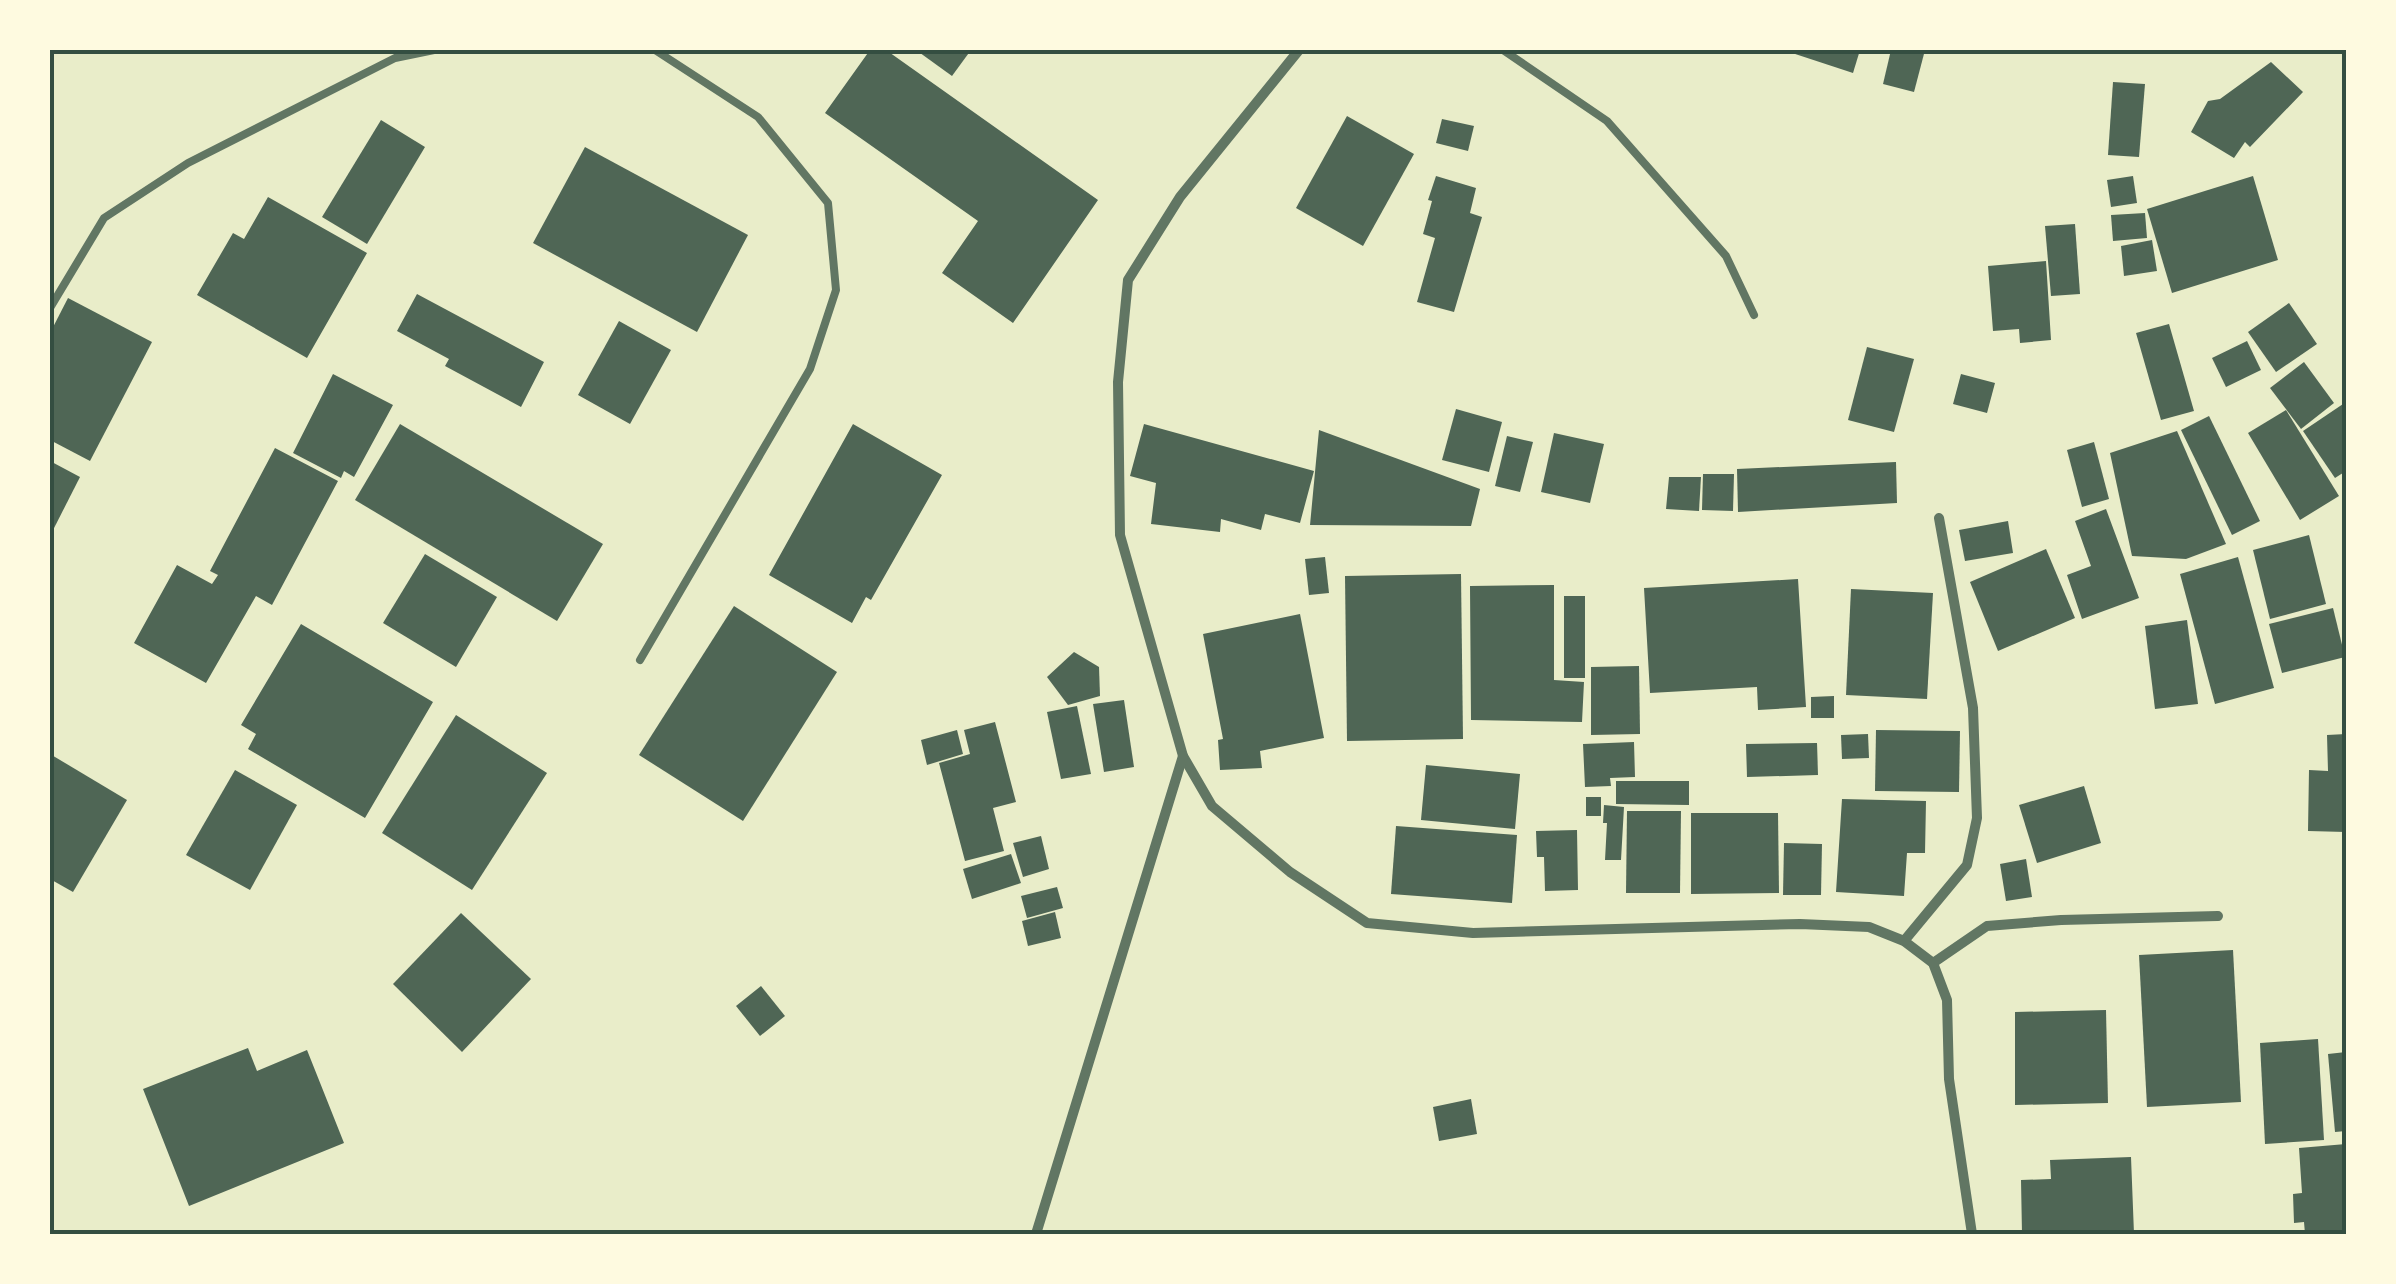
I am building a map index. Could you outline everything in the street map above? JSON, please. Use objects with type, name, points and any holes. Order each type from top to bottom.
[{"type":"street","points":[[1299,50],[1180,197],[1128,280],[1118,382],[1120,535],[1182,756],[1212,806],[1290,872],[1367,924],[1473,932],[1869,926],[1904,941],[1933,963],[1947,1000],[1949,1079],[1972,1234]]},
{"type":"street","points":[[1904,941],[1967,865],[1978,818],[1972,708],[1939,518]]},
{"type":"street","points":[[1036,1234],[1182,756]]},
{"type":"street","points":[[1933,963],[1988,926],[2218,916]]},
{"type":"lane","points":[[50,308],[104,218],[188,163],[395,58],[434,50]]},
{"type":"lane","points":[[640,660],[810,369],[836,290],[828,203],[758,117],[655,50]]},
{"type":"lane","points":[[1503,50],[1606,121],[1726,256],[1754,315]]},
{"type":"building","points":[[870,50],[886,50],[1098,200],[1013,323],[942,273],[978,221],[825,113]]},
{"type":"building","points":[[916,50],[971,50],[952,76]]},
{"type":"building","points":[[1783,50],[1860,50],[1853,73]]},
{"type":"building","points":[[1891,50],[1925,50],[1914,92],[1883,84]]},
{"type":"building","points":[[2271,62],[2303,92],[2250,147],[2245,142],[2234,158],[2191,132],[2208,101],[2220,99]]},
{"type":"building","points":[[2113,82],[2145,84],[2139,157],[2108,155]]},
{"type":"building","points":[[1347,116],[1414,154],[1363,246],[1296,208]]},
{"type":"building","points":[[1442,119],[1474,126],[1468,151],[1436,143]]},
{"type":"building","points":[[381,120],[425,147],[367,244],[322,217]]},
{"type":"building","points":[[585,147],[748,235],[697,332],[533,243]]},
{"type":"building","points":[[1436,176],[1476,188],[1470,213],[1482,217],[1454,312],[1417,302],[1435,238],[1423,234]]},
{"type":"building","points":[[2133,176],[2137,203],[2111,207],[2107,180]]},
{"type":"building","points":[[2253,176],[2278,260],[2172,293],[2147,209]]},
{"type":"building","points":[[268,197],[367,253],[307,358],[197,295],[233,233],[244,239]]},
{"type":"building","points":[[2145,213],[2147,238],[2113,241],[2111,215]]},
{"type":"building","points":[[2075,224],[2080,294],[2051,296],[2045,226]]},
{"type":"building","points":[[2152,240],[2157,271],[2124,276],[2121,246]]},
{"type":"building","points":[[2046,261],[2051,340],[2020,343],[2019,329],[1993,331],[1988,266]]},
{"type":"building","points":[[417,294],[544,362],[521,407],[445,366],[449,359],[397,331]]},
{"type":"building","points":[[68,298],[152,342],[90,461],[50,440],[50,333]]},
{"type":"building","points":[[2289,303],[2317,344],[2276,372],[2248,332]]},
{"type":"building","points":[[619,321],[671,350],[630,424],[578,395]]},
{"type":"building","points":[[2169,324],[2194,411],[2161,420],[2136,333]]},
{"type":"building","points":[[2247,341],[2261,370],[2226,387],[2212,358]]},
{"type":"building","points":[[1867,347],[1914,359],[1894,432],[1848,420]]},
{"type":"building","points":[[2304,362],[2334,403],[2301,429],[2270,388]]},
{"type":"building","points":[[333,374],[393,405],[354,477],[344,471],[341,478],[293,453]]},
{"type":"building","points":[[1961,374],[1995,383],[1987,413],[1953,404]]},
{"type":"building","points":[[2346,402],[2346,471],[2335,478],[2303,431]]},
{"type":"building","points":[[1456,409],[1502,422],[1489,472],[1442,460]]},
{"type":"building","points":[[2286,410],[2339,496],[2300,520],[2248,433]]},
{"type":"building","points":[[2209,416],[2260,521],[2232,535],[2181,430]]},
{"type":"building","points":[[400,424],[603,544],[557,621],[355,500]]},
{"type":"building","points":[[853,424],[942,475],[871,600],[866,597],[852,623],[769,575]]},
{"type":"building","points":[[1144,424],[1314,471],[1300,523],[1265,514],[1261,530],[1221,519],[1220,532],[1151,524],[1156,483],[1130,476]]},
{"type":"building","points":[[1319,430],[1480,489],[1471,526],[1310,525]]},
{"type":"building","points":[[2177,431],[2226,544],[2186,559],[2132,556],[2110,453]]},
{"type":"building","points":[[1554,433],[1604,444],[1590,503],[1541,492]]},
{"type":"building","points":[[1507,436],[1533,442],[1520,492],[1495,486]]},
{"type":"building","points":[[2094,442],[2109,499],[2082,507],[2067,450]]},
{"type":"building","points":[[275,448],[338,481],[272,605],[256,596],[206,683],[134,643],[177,565],[212,584],[218,575],[210,571]]},
{"type":"building","points":[[50,461],[80,477],[50,536]]},
{"type":"building","points":[[1896,462],[1897,503],[1738,512],[1737,469]]},
{"type":"building","points":[[1703,474],[1734,474],[1733,511],[1702,510]]},
{"type":"building","points":[[1669,477],[1701,477],[1699,511],[1666,509]]},
{"type":"building","points":[[2106,509],[2139,598],[2082,619],[2067,575],[2091,566],[2075,521]]},
{"type":"building","points":[[2008,521],[2013,553],[1965,561],[1959,530]]},
{"type":"building","points":[[2309,535],[2326,604],[2270,619],[2253,550]]},
{"type":"building","points":[[2046,549],[2075,618],[1998,651],[1970,582]]},
{"type":"building","points":[[425,554],[497,597],[456,667],[383,623]]},
{"type":"building","points":[[1325,557],[1329,593],[1309,595],[1305,559]]},
{"type":"building","points":[[2238,557],[2274,688],[2215,704],[2180,574]]},
{"type":"building","points":[[1461,574],[1463,739],[1347,741],[1345,576]]},
{"type":"building","points":[[1798,579],[1806,707],[1758,710],[1757,687],[1650,693],[1644,588]]},
{"type":"building","points":[[1554,585],[1554,680],[1584,682],[1582,722],[1471,720],[1470,586]]},
{"type":"building","points":[[1851,589],[1933,593],[1927,699],[1846,695]]},
{"type":"building","points":[[1564,596],[1585,596],[1585,678],[1564,678]]},
{"type":"building","points":[[734,606],[837,672],[743,821],[639,755]]},
{"type":"building","points":[[2333,608],[2345,657],[2282,673],[2269,624]]},
{"type":"building","points":[[1300,614],[1324,738],[1260,751],[1262,768],[1220,770],[1218,740],[1223,739],[1203,634]]},
{"type":"building","points":[[2187,620],[2198,704],[2155,709],[2145,626]]},
{"type":"building","points":[[301,624],[433,702],[365,818],[248,749],[256,734],[241,725]]},
{"type":"building","points":[[1074,652],[1099,667],[1100,696],[1068,705],[1047,677]]},
{"type":"building","points":[[1639,666],[1640,734],[1591,735],[1591,667]]},
{"type":"building","points":[[1834,696],[1834,718],[1811,718],[1811,697]]},
{"type":"building","points":[[1124,700],[1134,767],[1104,772],[1093,704]]},
{"type":"building","points":[[1077,706],[1091,774],[1061,779],[1047,712]]},
{"type":"building","points":[[456,715],[547,773],[472,890],[382,833]]},
{"type":"building","points":[[995,722],[1016,802],[993,808],[1004,851],[965,861],[939,763],[970,754],[964,730]]},
{"type":"building","points":[[957,730],[963,754],[927,765],[921,740]]},
{"type":"building","points":[[1876,730],[1960,731],[1959,792],[1875,791]]},
{"type":"building","points":[[1868,734],[1869,758],[1842,759],[1841,735]]},
{"type":"building","points":[[2346,734],[2346,832],[2308,831],[2309,770],[2328,771],[2327,735]]},
{"type":"building","points":[[1634,742],[1635,777],[1610,778],[1611,786],[1585,787],[1583,744]]},
{"type":"building","points":[[1817,743],[1818,775],[1747,777],[1746,744]]},
{"type":"building","points":[[50,754],[127,800],[73,892],[50,879]]},
{"type":"building","points":[[1426,765],[1520,774],[1515,829],[1421,820]]},
{"type":"building","points":[[235,770],[297,805],[250,890],[186,855]]},
{"type":"building","points":[[1616,781],[1689,781],[1689,805],[1616,804]]},
{"type":"building","points":[[2084,786],[2101,843],[2037,863],[2019,805]]},
{"type":"building","points":[[1586,797],[1601,797],[1601,816],[1586,816]]},
{"type":"building","points":[[1842,799],[1926,801],[1925,853],[1907,853],[1904,896],[1836,892]]},
{"type":"building","points":[[1604,805],[1624,807],[1621,860],[1605,860]]},
{"type":"building","points":[[1627,811],[1681,811],[1680,893],[1626,893]]},
{"type":"building","points":[[1691,813],[1778,813],[1779,893],[1691,894]]},
{"type":"building","points":[[1396,826],[1517,835],[1512,903],[1391,894]]},
{"type":"building","points":[[1577,830],[1578,890],[1545,891],[1544,857],[1537,857],[1536,831]]},
{"type":"building","points":[[1041,836],[1049,869],[1023,877],[1013,843]]},
{"type":"building","points":[[1784,843],[1822,844],[1821,895],[1783,895]]},
{"type":"building","points":[[1011,854],[1021,883],[972,899],[963,869]]},
{"type":"building","points":[[2026,859],[2032,897],[2006,901],[2000,864]]},
{"type":"building","points":[[1057,887],[1063,908],[1027,918],[1021,896]]},
{"type":"building","points":[[1055,912],[1061,938],[1028,946],[1022,921]]},
{"type":"building","points":[[461,913],[531,979],[462,1052],[393,984]]},
{"type":"building","points":[[2233,950],[2241,1102],[2147,1107],[2139,955]]},
{"type":"building","points":[[761,986],[785,1016],[760,1036],[736,1006]]},
{"type":"building","points":[[2106,1010],[2108,1103],[2015,1105],[2015,1012]]},
{"type":"building","points":[[2318,1039],[2324,1140],[2265,1144],[2260,1043]]},
{"type":"building","points":[[248,1048],[257,1071],[307,1050],[344,1143],[189,1206],[143,1089]]},
{"type":"building","points":[[2346,1052],[2346,1131],[2335,1132],[2328,1054]]},
{"type":"building","points":[[1471,1099],[1477,1134],[1439,1141],[1433,1107]]},
{"type":"building","points":[[2346,1144],[2346,1234],[2305,1234],[2304,1222],[2294,1223],[2293,1194],[2302,1193],[2299,1148]]},
{"type":"building","points":[[2131,1157],[2134,1234],[2022,1234],[2021,1180],[2051,1179],[2050,1160]]}]
